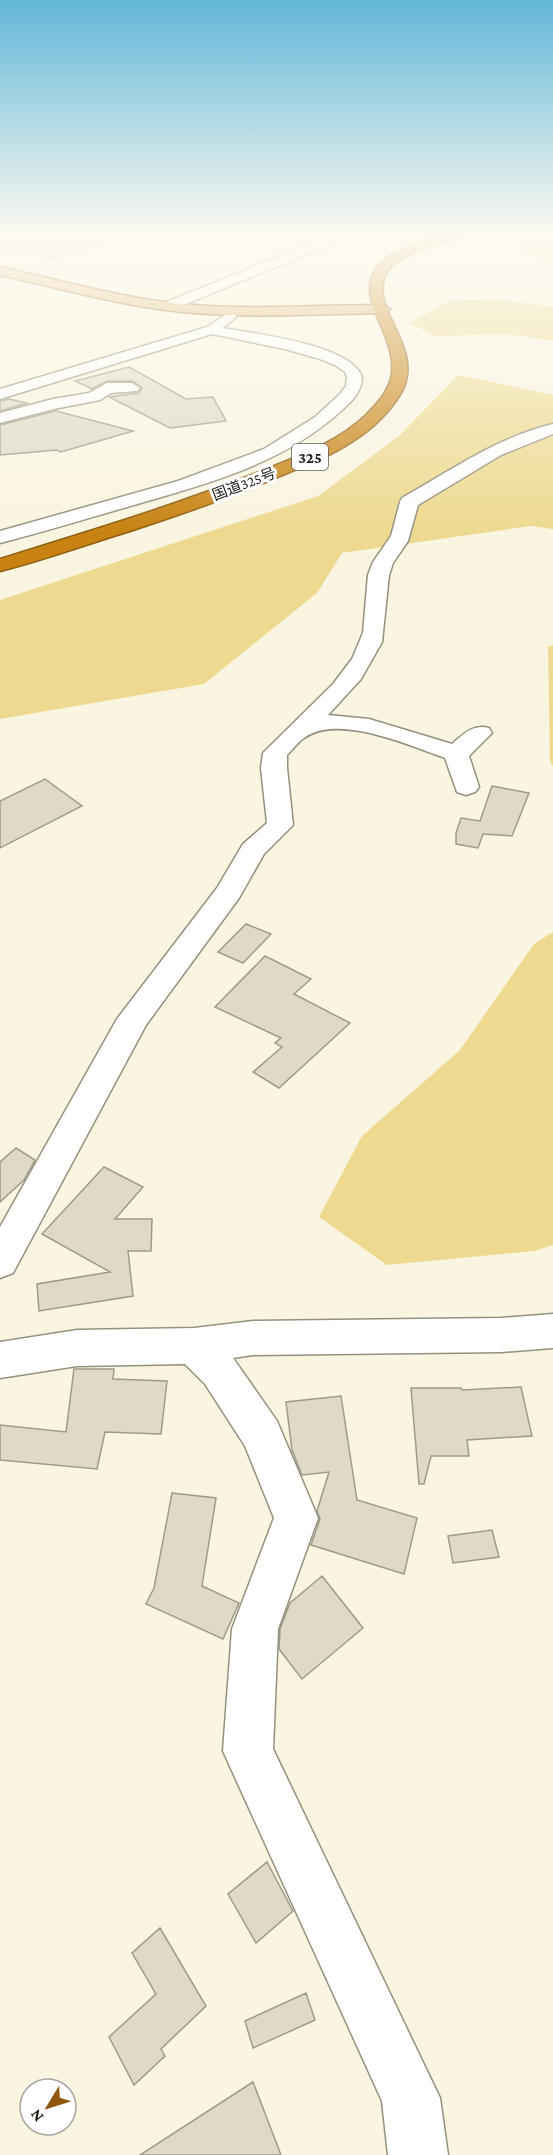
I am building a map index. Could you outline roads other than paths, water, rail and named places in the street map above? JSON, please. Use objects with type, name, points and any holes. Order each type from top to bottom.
[{"type":"highway","name":"国道325号","points":[[0,565],[242,486],[318,453],[344,438],[369,421],[391,397],[398,382],[400,355],[392,334]]},
{"type":"highway","name":"国道325号","points":[[0,549],[237,477],[315,442],[347,420],[365,401]]},
{"type":"street","points":[[4,387],[199,334]]},
{"type":"street","points":[[0,537],[163,490],[266,453],[315,426],[347,397],[354,385],[355,376],[350,368],[327,356],[228,334]]},
{"type":"street","points":[[0,418],[53,404],[94,397],[108,388],[132,388]]},
{"type":"street","points":[[0,1262],[133,1019],[210,914],[229,892],[253,850],[280,825],[274,768],[275,753],[345,685],[371,642],[375,621],[374,599],[382,566],[397,544],[405,523],[409,502],[495,451],[540,432],[553,429]]},
{"type":"street","points":[[294,733],[320,723],[352,724],[381,728],[456,754]]},
{"type":"street","points":[[456,754],[480,733]]},
{"type":"street","points":[[456,754],[466,787]]},
{"type":"street","points":[[0,1360],[77,1348],[194,1346],[253,1338],[501,1335],[553,1331]]},
{"type":"street","points":[[194,1346],[219,1371],[262,1435],[296,1518],[255,1629],[248,1751],[411,2098],[418,2155]]}]
